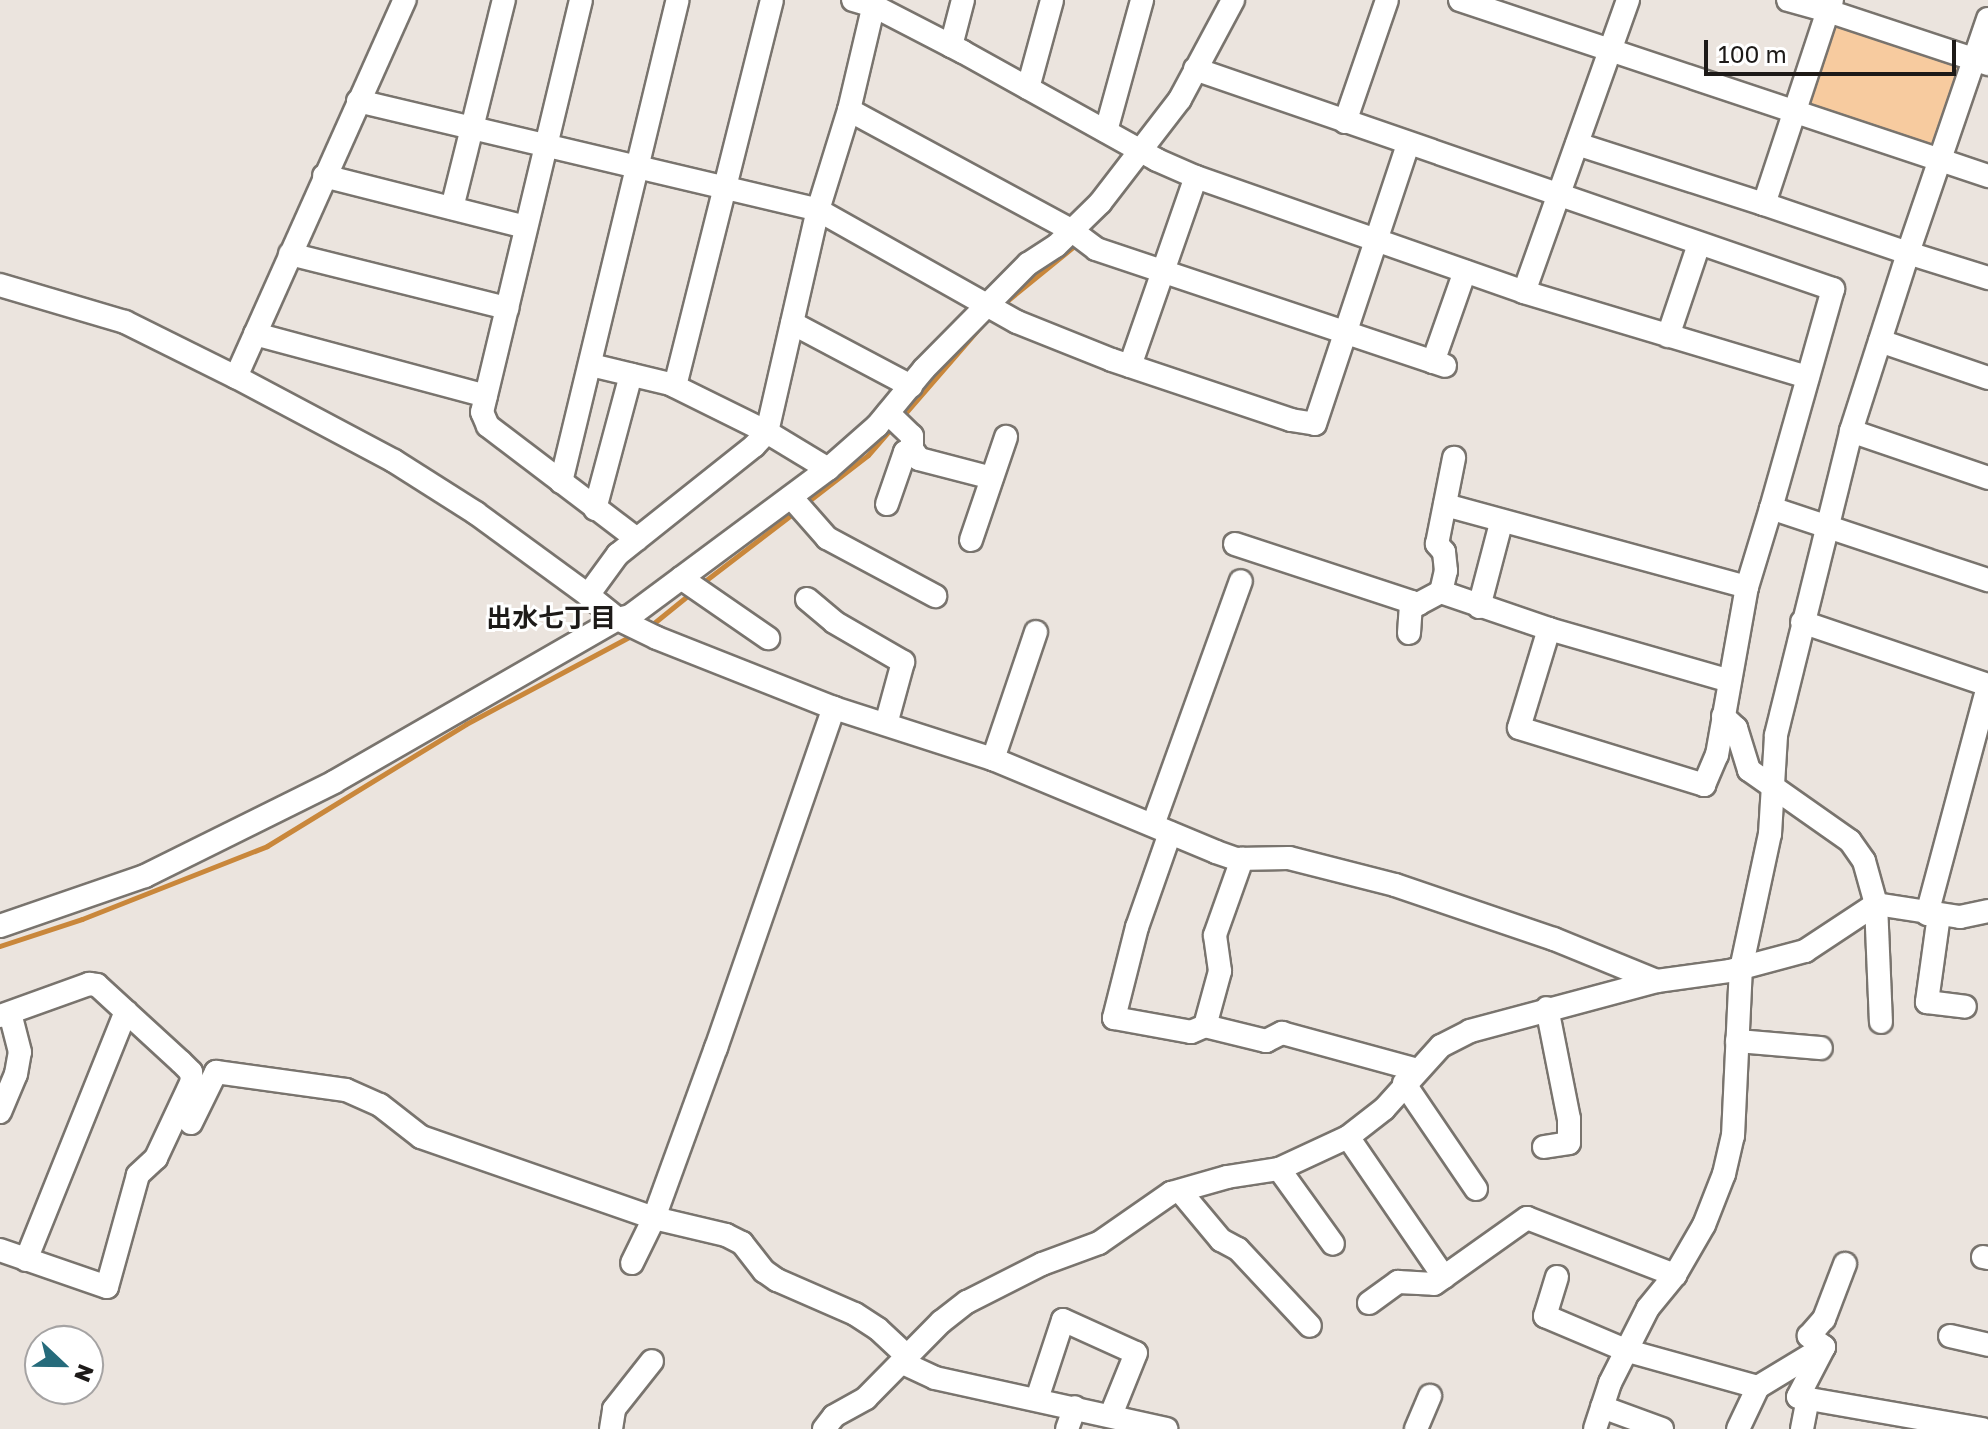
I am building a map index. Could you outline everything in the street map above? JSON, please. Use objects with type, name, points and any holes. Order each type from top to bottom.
[{"type":"street","points":[[236,377],[405,0]]},
{"type":"street","points":[[452,208],[504,0]]},
{"type":"street","points":[[581,0],[482,412],[488,426],[637,539]]},
{"type":"street","points":[[561,482],[678,0]]},
{"type":"street","points":[[675,386],[772,0]]},
{"type":"street","points":[[951,46],[963,0]]},
{"type":"street","points":[[1028,88],[1052,0]]},
{"type":"street","points":[[1106,131],[1142,0]]},
{"type":"street","points":[[0,926],[145,876],[334,782],[618,619],[630,616],[791,497],[828,469],[888,413],[1028,264],[1078,235],[1100,203],[1146,154],[1200,70],[1233,0]]},
{"type":"street","points":[[1345,122],[1387,0]]},
{"type":"street","points":[[1460,0],[1988,176]]},
{"type":"street","points":[[1524,292],[1628,0]]},
{"type":"street","points":[[1788,0],[1830,6],[1981,62]]},
{"type":"street","points":[[588,595],[618,554],[754,446],[767,432],[818,210],[849,110],[868,2],[1146,154],[1196,177],[1524,292],[1808,377]]},
{"type":"street","points":[[1764,204],[1830,6]]},
{"type":"street","points":[[1595,1429],[1602,1407],[1648,1308],[1675,1275],[1704,1225],[1724,1174],[1733,1136],[1741,969],[1770,834],[1776,735],[1851,431],[1939,160],[1981,62],[1988,19]]},
{"type":"street","points":[[1200,70],[1833,289],[1747,587],[1717,755],[1704,785],[1519,728],[1549,629]]},
{"type":"street","points":[[358,101],[545,148],[818,210],[1017,322],[1130,366],[1291,420],[1315,424],[1408,144]]},
{"type":"street","points":[[849,110],[1078,235],[1162,269],[1439,364],[1465,271]]},
{"type":"street","points":[[1577,144],[1988,278]]},
{"type":"street","points":[[324,176],[526,227]]},
{"type":"street","points":[[1130,366],[1196,177]]},
{"type":"street","points":[[1668,336],[1699,244]]},
{"type":"street","points":[[290,254],[507,308]]},
{"type":"street","points":[[0,285],[125,322],[394,461],[476,513],[618,619],[834,708],[993,759],[1242,859],[1289,858],[1395,885],[1554,939],[1657,981]]},
{"type":"street","points":[[792,323],[911,386]]},
{"type":"street","points":[[255,334],[486,396]]},
{"type":"street","points":[[1880,341],[1988,378]]},
{"type":"street","points":[[591,365],[675,386],[767,432],[828,469]]},
{"type":"street","points":[[595,509],[631,375]]},
{"type":"street","points":[[888,413],[912,436],[912,449],[919,459],[992,478]]},
{"type":"street","points":[[1851,431],[1988,478]]},
{"type":"street","points":[[971,540],[1006,437]]},
{"type":"street","points":[[887,504],[905,452],[912,449]]},
{"type":"street","points":[[1235,544],[1418,604],[1441,592],[1446,571],[1444,552],[1437,544],[1454,458]]},
{"type":"street","points":[[791,497],[827,538],[935,596]]},
{"type":"street","points":[[1445,505],[1501,523],[1747,587]]},
{"type":"street","points":[[1771,508],[1988,580]]},
{"type":"street","points":[[1479,607],[1501,523]]},
{"type":"street","points":[[681,578],[768,638]]},
{"type":"street","points":[[1241,581],[1161,829],[1114,1018],[1191,1032],[1205,1026],[1266,1041],[1282,1033],[1411,1077],[1476,1189]]},
{"type":"street","points":[[1441,592],[1549,629],[1730,681]]},
{"type":"street","points":[[807,599],[834,622],[903,662],[886,724]]},
{"type":"street","points":[[1409,633],[1411,602]]},
{"type":"street","points":[[1802,622],[1988,686],[1933,914],[1927,1002],[1965,1007]]},
{"type":"street","points":[[993,759],[1036,632]]},
{"type":"street","points":[[632,1263],[654,1218],[834,708]]},
{"type":"street","points":[[1723,716],[1736,728],[1749,770],[1850,841],[1864,861],[1876,904],[1881,1022]]},
{"type":"street","points":[[1205,1026],[1220,971],[1215,935],[1242,859]]},
{"type":"street","points":[[824,1429],[834,1416],[866,1398],[967,1302],[1042,1264],[1099,1243],[1171,1193],[1227,1177],[1279,1169],[1348,1137],[1384,1109],[1441,1046],[1470,1031],[1657,981],[1741,969],[1805,951],[1876,904],[1960,917],[1988,911]]},
{"type":"street","points":[[0,1112],[16,1074],[20,1052],[5,1014],[89,984],[97,985],[191,1072],[188,1092],[156,1158],[138,1175],[107,1287],[0,1250]]},
{"type":"street","points":[[1544,1147],[1569,1143],[1569,1119],[1547,1008]]},
{"type":"street","points":[[26,1260],[126,1011]]},
{"type":"street","points":[[1737,1041],[1821,1048]]},
{"type":"street","points":[[191,1123],[216,1072],[346,1090],[380,1105],[421,1137],[654,1218],[735,1239],[777,1280],[855,1314],[878,1329],[905,1359],[935,1378],[1164,1429]]},
{"type":"street","points":[[1348,1137],[1444,1277]]},
{"type":"street","points":[[1279,1169],[1333,1244]]},
{"type":"street","points":[[1180,1191],[1221,1240],[1238,1249],[1310,1326]]},
{"type":"street","points":[[1369,1303],[1398,1282],[1434,1284],[1527,1218],[1675,1275]]},
{"type":"street","points":[[1824,1347],[1809,1336],[1824,1319],[1845,1264]]},
{"type":"street","points":[[1557,1277],[1545,1316],[1628,1351],[1758,1387]]},
{"type":"street","points":[[1037,1399],[1063,1320],[1136,1353],[1111,1415]]},
{"type":"street","points":[[1950,1336],[1988,1345]]},
{"type":"street","points":[[1738,1429],[1758,1387],[1824,1347]]},
{"type":"street","points":[[1824,1347],[1798,1397],[1982,1429]]},
{"type":"street","points":[[615,1426],[614,1409],[652,1361]]},
{"type":"street","points":[[1416,1429],[1430,1396]]},
{"type":"street","points":[[1802,1429],[1808,1399]]},
{"type":"street","points":[[1067,1429],[1075,1407]]},
{"type":"street","points":[[1602,1407],[1662,1429]]},
{"type":"shaded area","points":[[1831,16],[1969,61],[1935,151],[1801,105]]},
{"type":"waterway","points":[[1008,300],[1078,243]]},
{"type":"waterway","points":[[901,418],[981,326]]},
{"type":"waterway","points":[[806,503],[868,455],[894,425]]},
{"type":"waterway","points":[[701,584],[795,512]]},
{"type":"waterway","points":[[649,627],[691,593]]},
{"type":"waterway","points":[[0,946],[82,919],[267,846],[466,724],[633,635]]},
{"type":"district","name":"出水七丁目","points":[[551,618]]}]
